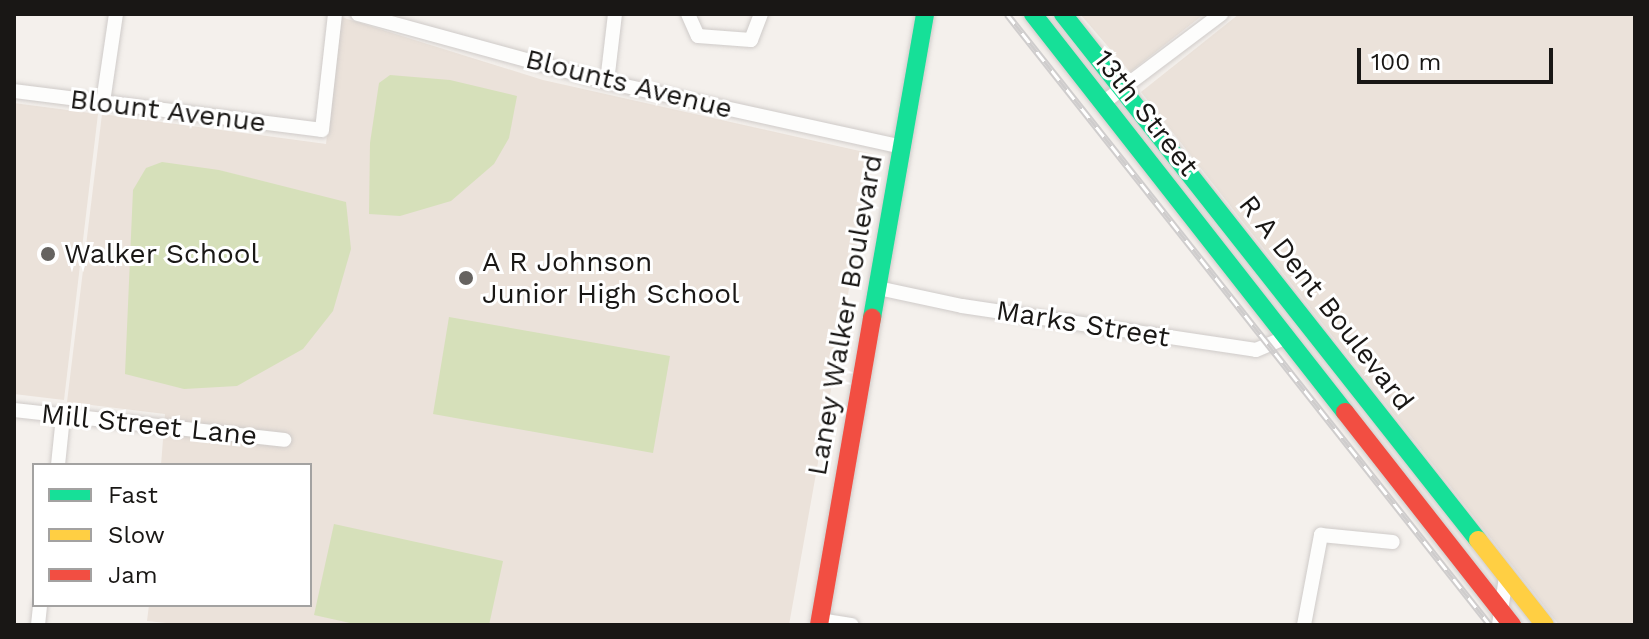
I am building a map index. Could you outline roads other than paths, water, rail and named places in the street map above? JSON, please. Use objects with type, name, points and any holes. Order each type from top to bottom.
[{"type":"main road","name":"Laney Walker Boulevard","points":[[820,622],[925,14]]},
{"type":"main road","name":"13th Street","points":[[1033,14],[1504,620]]},
{"type":"main road","name":"R A Dent Boulevard","points":[[1063,14],[1545,625]]},
{"type":"street","points":[[103,102],[116,14]]},
{"type":"street","name":"Blount Avenue","points":[[14,91],[322,130],[335,14]]},
{"type":"street","name":"Blounts Avenue","points":[[358,14],[607,82],[902,147]]},
{"type":"street","points":[[607,82],[615,14]]},
{"type":"street","points":[[688,14],[698,36],[751,40],[761,14]]},
{"type":"street","points":[[1103,103],[1221,14]]},
{"type":"street","name":"Marks Street","points":[[878,288],[962,306],[1256,350],[1287,337]]},
{"type":"street","name":"Mill Street Lane","points":[[14,410],[284,440]]},
{"type":"street","points":[[58,463],[63,417]]},
{"type":"street","points":[[1304,625],[1321,535],[1393,542]]},
{"type":"street","points":[[1504,620],[1506,577]]},
{"type":"street","points":[[820,622],[852,625]]},
{"type":"railway","points":[[1007,14],[1490,625]]},
{"type":"place","name":"Walker School","points":[[48,254]]},
{"type":"place","name":"A R Johnson Junior High School","points":[[466,278]]}]
